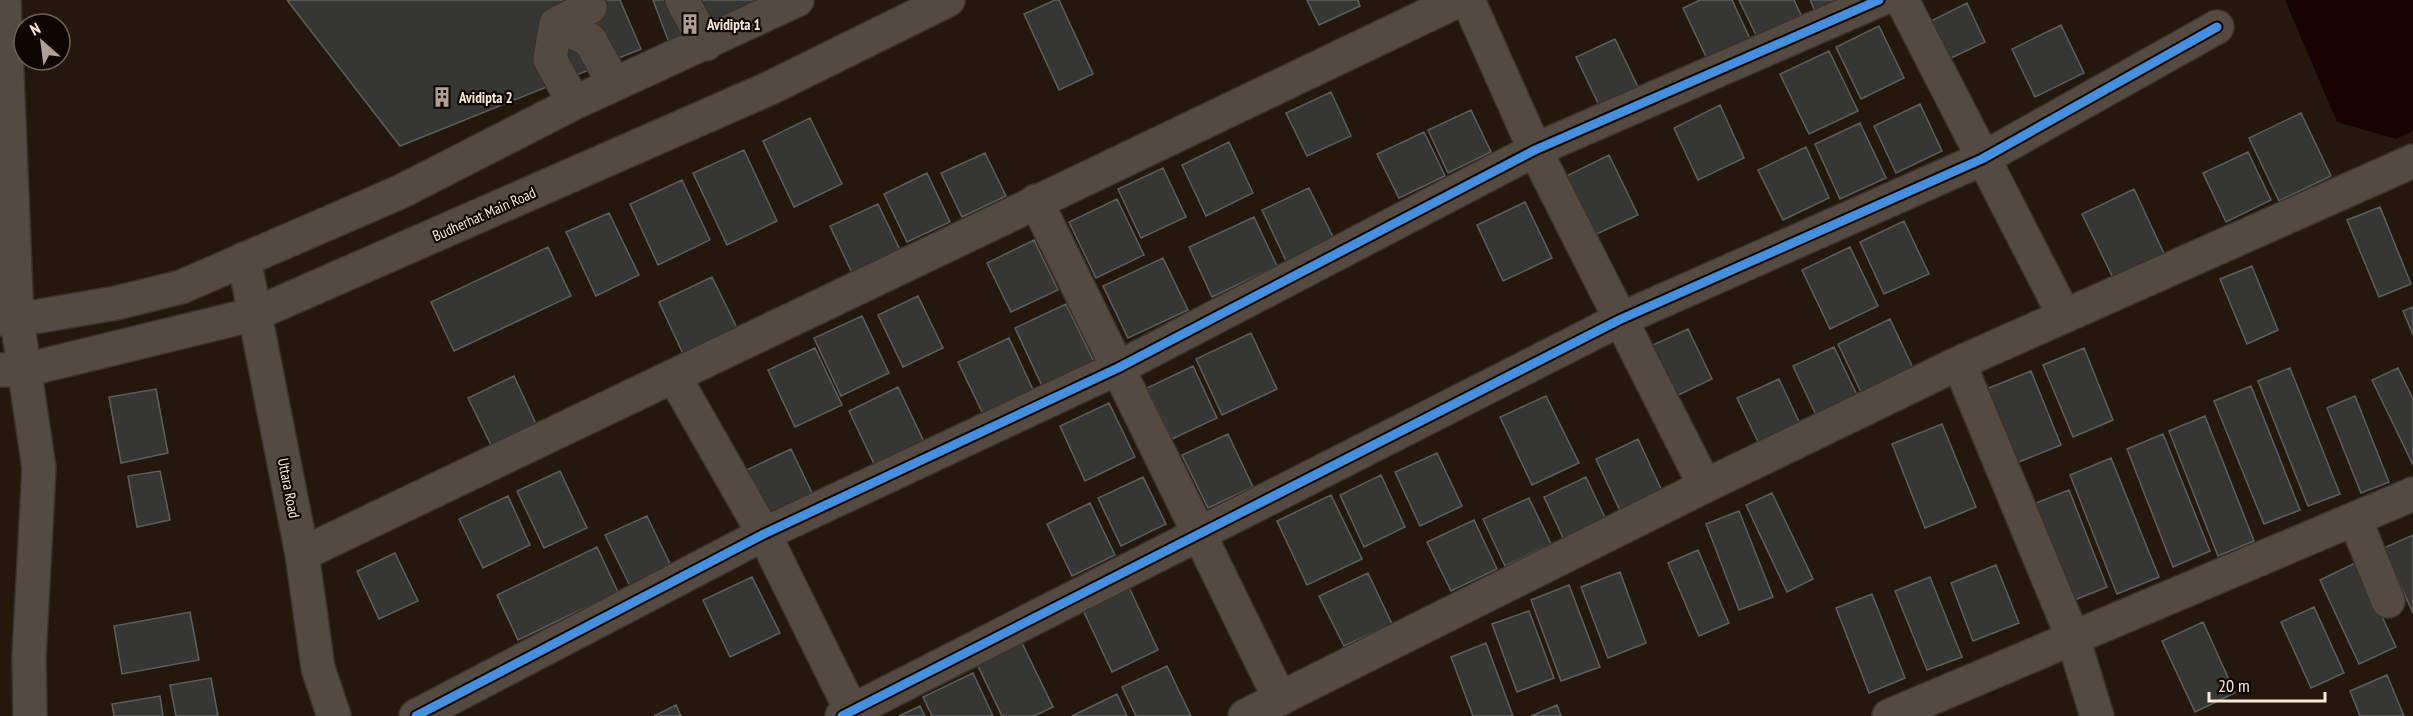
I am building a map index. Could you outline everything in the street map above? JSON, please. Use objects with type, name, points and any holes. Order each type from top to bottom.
[{"type":"street","points":[[4,0],[9,320],[12,370],[39,468],[29,657],[30,716]]},
{"type":"street","points":[[556,24],[590,7],[587,0]]},
{"type":"street","points":[[682,0],[706,44]]},
{"type":"street","points":[[9,320],[116,303],[181,287],[400,192],[574,103],[797,0]]},
{"type":"street","name":"Budherhat Main Road","points":[[12,370],[255,314],[770,88],[948,0]]},
{"type":"street","points":[[302,554],[675,378],[1036,201],[1459,0]]},
{"type":"street","points":[[1468,0],[1535,150],[1705,486]]},
{"type":"street","points":[[416,716],[764,534],[1118,368],[1535,150],[1879,0]]},
{"type":"street","points":[[1902,0],[2064,315]]},
{"type":"street","points":[[556,24],[590,40],[614,84]]},
{"type":"street","points":[[556,24],[550,59],[574,103]]},
{"type":"street","points":[[675,378],[764,534],[850,714],[1619,320],[1982,159],[2217,27]]},
{"type":"street","points":[[1245,716],[1705,486],[1959,363],[2413,161]]},
{"type":"street","points":[[1036,201],[1280,699]]},
{"type":"street","name":"Uttara Road","points":[[244,259],[302,554],[318,668],[334,716]]},
{"type":"street","points":[[1959,363],[2073,638],[2097,716]]},
{"type":"street","points":[[1889,716],[2413,494]]},
{"type":"street","points":[[2355,519],[2388,601]]},
{"type":"shaded area","points":[[2285,0],[2413,0],[2413,131],[2396,139],[2337,122]]},
{"type":"building","name":"Avidipta 2","points":[[287,0],[620,0],[641,49],[400,146]]},
{"type":"building","name":"Avidipta 1","points":[[653,0],[766,0],[671,48]]},
{"type":"building","points":[[1059,0],[1093,74],[1059,90],[1024,14]]},
{"type":"building","points":[[1307,0],[1358,0],[1360,6],[1319,25]]},
{"type":"building","points":[[1700,0],[1732,0],[1751,41],[1708,61],[1683,8]]},
{"type":"building","points":[[1739,0],[1794,0],[1801,15],[1757,37]]},
{"type":"building","points":[[1810,0],[1855,0],[1818,17]]},
{"type":"building","points":[[1967,3],[1985,42],[1949,59],[1931,21]]},
{"type":"building","points":[[2061,25],[2084,73],[2035,97],[2012,49]]},
{"type":"building","points":[[1879,26],[1904,78],[1861,99],[1836,47]]},
{"type":"building","points":[[1615,39],[1638,87],[1599,105],[1576,57]]},
{"type":"building","points":[[1829,51],[1858,111],[1809,134],[1780,74]]},
{"type":"building","points":[[1331,92],[1351,136],[1307,156],[1286,113]]},
{"type":"building","points":[[1920,104],[1942,151],[1896,173],[1874,126]]},
{"type":"building","points":[[1720,105],[1744,158],[1698,180],[1674,128]]},
{"type":"building","points":[[1471,110],[1491,152],[1448,173],[1428,130]]},
{"type":"building","points":[[2301,113],[2331,176],[2279,201],[2249,138]]},
{"type":"building","points":[[810,118],[842,184],[794,207],[763,141]]},
{"type":"building","points":[[1860,123],[1886,178],[1840,199],[1815,144]]},
{"type":"building","points":[[1424,132],[1445,176],[1399,198],[1377,154]]},
{"type":"building","points":[[1229,142],[1253,193],[1206,216],[1182,165]]},
{"type":"building","points":[[1806,147],[1829,198],[1783,220],[1758,170]]},
{"type":"building","points":[[744,150],[777,221],[727,245],[693,173]]},
{"type":"building","points":[[2248,152],[2271,200],[2226,222],[2203,173]]},
{"type":"building","points":[[985,153],[1006,196],[962,217],[941,173]]},
{"type":"building","points":[[1609,155],[1638,215],[1588,238],[1560,179]]},
{"type":"building","points":[[1163,168],[1186,217],[1141,238],[1118,189]]},
{"type":"building","points":[[927,173],[950,222],[907,242],[884,194]]},
{"type":"building","points":[[682,180],[710,240],[658,265],[630,204]]},
{"type":"building","points":[[1309,188],[1335,241],[1287,263],[1262,210]]},
{"type":"building","points":[[2134,189],[2167,260],[2116,284],[2082,214]]},
{"type":"building","points":[[1117,199],[1144,255],[1096,278],[1069,222]]},
{"type":"building","points":[[1525,202],[1552,258],[1503,281],[1477,225]]},
{"type":"building","points":[[878,204],[900,250],[852,273],[830,226]]},
{"type":"building","points":[[2380,207],[2411,284],[2379,297],[2347,220]]},
{"type":"building","points":[[609,213],[639,275],[596,296],[566,232]]},
{"type":"building","points":[[1254,217],[1277,266],[1212,297],[1189,247]]},
{"type":"building","points":[[1904,221],[1929,274],[1884,294],[1860,242]]},
{"type":"building","points":[[1034,240],[1058,290],[1011,312],[987,263]]},
{"type":"building","points":[[548,247],[571,296],[454,351],[431,302]]},
{"type":"building","points":[[1850,247],[1878,306],[1830,329],[1802,270]]},
{"type":"building","points":[[1163,258],[1188,310],[1128,338],[1103,286]]},
{"type":"building","points":[[2252,266],[2278,330],[2247,344],[2220,279]]},
{"type":"building","points":[[712,277],[738,330],[684,356],[659,302]]},
{"type":"building","points":[[918,296],[943,348],[903,367],[878,315]]},
{"type":"building","points":[[1066,304],[1094,362],[1042,386],[1015,328]]},
{"type":"building","points":[[2413,307],[2413,335],[2403,311]]},
{"type":"building","points":[[862,316],[889,373],[841,396],[814,338]]},
{"type":"building","points":[[1890,319],[1913,368],[1861,392],[1838,344]]},
{"type":"building","points":[[1688,329],[1712,379],[1668,400],[1644,349]]},
{"type":"building","points":[[1251,333],[1277,389],[1222,415],[1196,359]]},
{"type":"building","points":[[1009,338],[1035,394],[985,418],[958,362]]},
{"type":"building","points":[[1834,347],[1857,395],[1816,415],[1793,366]]},
{"type":"building","points":[[815,348],[842,405],[795,427],[768,370]]},
{"type":"building","points":[[2084,348],[2113,420],[2073,437],[2043,365]]},
{"type":"building","points":[[1193,366],[1217,418],[1172,439],[1147,388]]},
{"type":"building","points":[[2290,368],[2340,494],[2308,506],[2258,381]]},
{"type":"building","points":[[2398,368],[2413,399],[2413,465],[2372,380]]},
{"type":"building","points":[[2031,371],[2061,445],[2004,468],[1974,394]]},
{"type":"building","points":[[514,376],[537,426],[492,447],[468,398]]},
{"type":"building","points":[[1779,379],[1801,426],[1760,446],[1737,398]]},
{"type":"building","points":[[2251,386],[2300,510],[2264,524],[2214,401]]},
{"type":"building","points":[[898,387],[925,444],[876,468],[849,411]]},
{"type":"building","points":[[156,389],[168,453],[121,463],[109,397]]},
{"type":"building","points":[[1546,396],[1579,463],[1532,485],[1500,417]]},
{"type":"building","points":[[2355,396],[2389,482],[2361,493],[2327,408]]},
{"type":"building","points":[[1109,403],[1135,457],[1085,481],[1060,426]]},
{"type":"building","points":[[2205,416],[2254,541],[2218,556],[2169,431]]},
{"type":"building","points":[[1942,424],[1976,507],[1925,528],[1892,444]]},
{"type":"building","points":[[1228,434],[1253,487],[1208,508],[1182,455]]},
{"type":"building","points":[[2163,434],[2210,551],[2173,567],[2127,449]]},
{"type":"building","points":[[1638,439],[1663,493],[1621,513],[1596,459]]},
{"type":"building","points":[[791,449],[814,497],[763,521],[740,473]]},
{"type":"building","points":[[1437,453],[1462,506],[1420,526],[1395,472]]},
{"type":"building","points":[[2111,458],[2159,577],[2117,594],[2070,475]]},
{"type":"building","points":[[160,471],[170,520],[137,527],[128,476]]},
{"type":"building","points":[[560,471],[587,528],[544,548],[517,491]]},
{"type":"building","points":[[1381,475],[1405,527],[1364,547],[1340,495]]},
{"type":"building","points":[[1143,477],[1166,524],[1121,546],[1098,498]]},
{"type":"building","points":[[1586,477],[1607,522],[1565,542],[1544,497]]},
{"type":"building","points":[[2069,490],[2107,587],[2067,603],[2028,506]]},
{"type":"building","points":[[1772,493],[1813,579],[1787,592],[1746,505]]},
{"type":"building","points":[[1331,495],[1362,559],[1307,585],[1277,521]]},
{"type":"building","points":[[508,496],[530,545],[483,568],[459,519]]},
{"type":"building","points":[[1529,498],[1551,544],[1505,566],[1483,519]]},
{"type":"building","points":[[1090,503],[1115,555],[1072,576],[1047,524]]},
{"type":"building","points":[[1739,511],[1773,597],[1739,610],[1706,524]]},
{"type":"building","points":[[647,516],[672,568],[631,588],[605,535]]},
{"type":"building","points":[[1474,520],[1497,569],[1451,591],[1427,542]]},
{"type":"building","points":[[2413,535],[2413,613],[2384,548]]},
{"type":"building","points":[[597,547],[618,592],[518,640],[497,595]]},
{"type":"building","points":[[1698,550],[1729,623],[1699,636],[1668,563]]},
{"type":"building","points":[[395,553],[418,601],[379,619],[357,571]]},
{"type":"building","points":[[2357,562],[2396,647],[2359,664],[2320,580]]},
{"type":"building","points":[[1996,565],[2019,623],[1973,641],[1951,583]]},
{"type":"building","points":[[1620,572],[1646,643],[1608,658],[1581,587]]},
{"type":"building","points":[[1368,573],[1392,624],[1344,646],[1319,596]]},
{"type":"building","points":[[752,577],[780,633],[730,657],[703,600]]},
{"type":"building","points":[[1930,577],[1962,657],[1927,670],[1895,591]]},
{"type":"building","points":[[1569,585],[1600,667],[1561,681],[1531,600]]},
{"type":"building","points":[[1129,587],[1158,650],[1112,672],[1083,610]]},
{"type":"building","points":[[1872,594],[1905,678],[1869,693],[1836,608]]},
{"type":"building","points":[[2314,607],[2344,673],[2311,688],[2281,622]]},
{"type":"building","points":[[1529,611],[1554,678],[1517,692],[1492,624]]},
{"type":"building","points":[[190,612],[199,660],[122,674],[114,626]]},
{"type":"building","points":[[2203,622],[2235,693],[2195,712],[2162,641]]},
{"type":"building","points":[[1022,643],[1053,707],[1034,716],[1002,716],[977,664]]},
{"type":"building","points":[[1486,643],[1513,716],[1473,716],[1451,657]]},
{"type":"building","points":[[1167,666],[1191,716],[1136,716],[1122,687]]},
{"type":"building","points":[[973,673],[993,716],[932,716],[923,697]]},
{"type":"building","points":[[2387,675],[2404,716],[2360,716],[2350,691]]},
{"type":"building","points":[[211,678],[218,716],[176,716],[170,685]]},
{"type":"building","points":[[1117,694],[1127,716],[1072,716]]},
{"type":"building","points":[[160,696],[163,716],[114,716],[112,704]]},
{"type":"building","points":[[676,705],[681,716],[654,716]]},
{"type":"building","points":[[1557,705],[1561,716],[1531,716]]},
{"type":"building","points":[[920,706],[925,716],[899,716]]},
{"type":"cycle path","points":[[416,716],[764,534],[1118,368],[1535,150],[1879,0]]},
{"type":"cycle path","points":[[842,716],[1619,320],[1982,159],[2217,27]]},
{"type":"place","name":"Avidipta 1","points":[[690,24]]},
{"type":"place","name":"Avidipta 2","points":[[442,97]]}]
